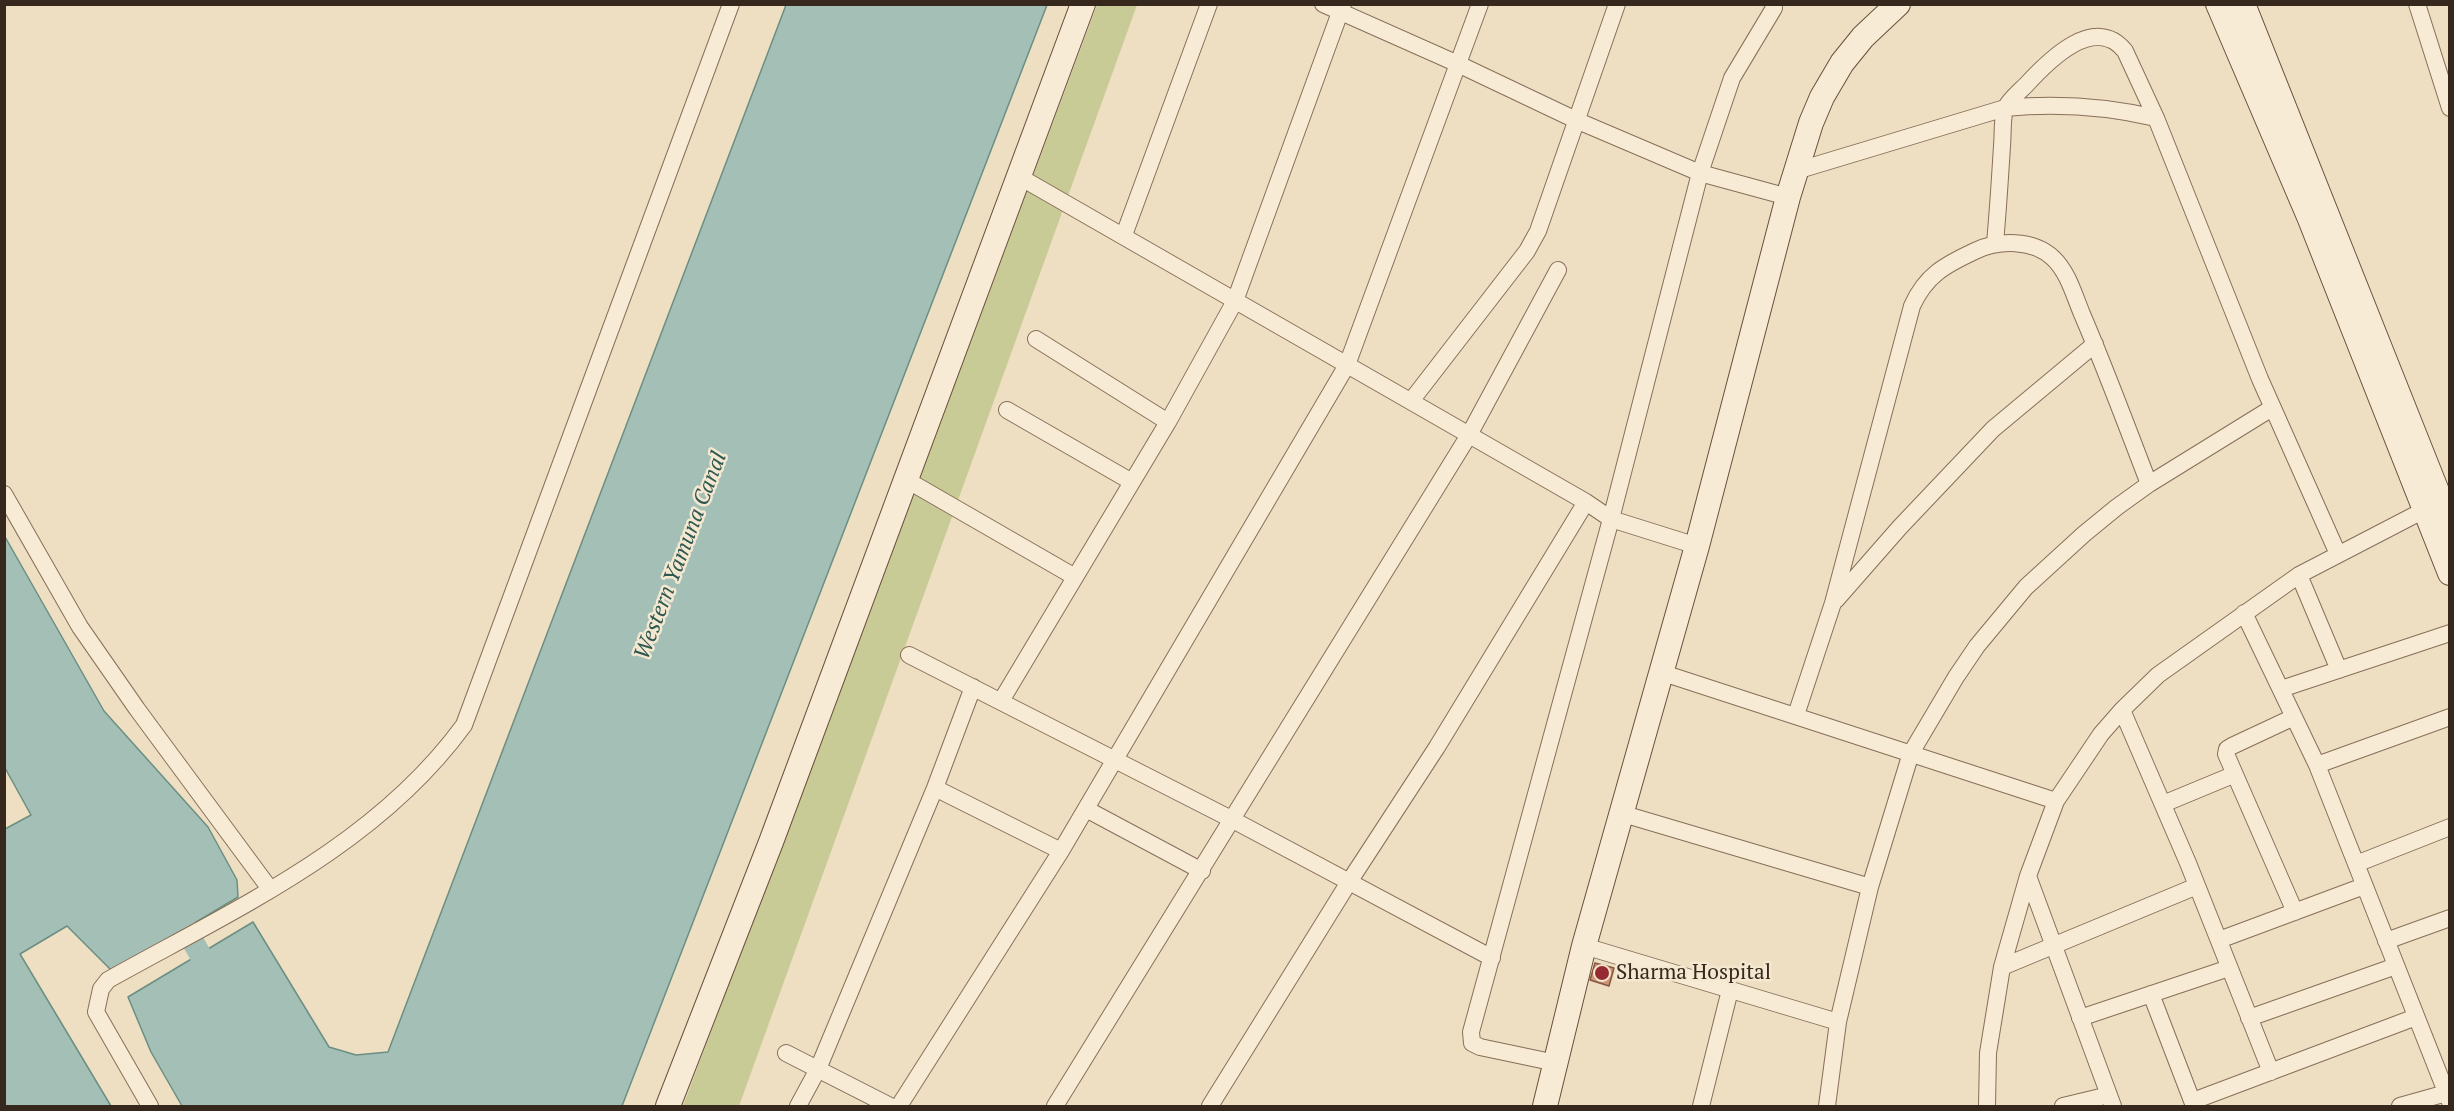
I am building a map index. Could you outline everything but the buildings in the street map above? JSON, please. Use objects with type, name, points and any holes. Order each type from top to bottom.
[{"type":"street","points":[[150,1107],[96,1012],[101,989],[108,980],[248,902],[342,845],[375,819],[442,755],[464,725],[731,4]]},
{"type":"street","points":[[668,1107],[771,842],[1083,4]]},
{"type":"street","points":[[1124,235],[1209,4]]},
{"type":"street","points":[[1323,4],[1342,8],[1578,121],[1700,173],[1788,197]]},
{"type":"street","points":[[899,1107],[1116,761],[1347,365],[1480,4]]},
{"type":"street","points":[[1411,400],[1527,251],[1543,217],[1578,121],[1617,4]]},
{"type":"street","points":[[1556,1063],[1480,1047],[1472,1043],[1471,1032],[1611,519],[1700,173],[1732,78],[1774,8],[1773,4]]},
{"type":"street","points":[[1545,1107],[1584,946],[1697,546],[1788,197],[1811,123],[1822,97],[1842,63],[1863,37],[1898,4]]},
{"type":"street","points":[[2218,4],[2433,506],[2450,524]]},
{"type":"street","points":[[2243,4],[2433,506],[2450,573]]},
{"type":"street","points":[[2417,4],[2450,108]]},
{"type":"street","points":[[1001,701],[1168,422],[1235,300],[1342,8]]},
{"type":"street","points":[[1995,243],[2005,108],[2044,65],[2071,45],[2097,37],[2108,38],[2119,43],[2125,51],[2156,118],[2272,408],[2338,554]]},
{"type":"street","points":[[1796,171],[2005,108],[2038,105],[2101,107],[2156,118]]},
{"type":"street","points":[[1018,176],[1411,400],[1586,502],[1611,519],[1697,546]]},
{"type":"street","points":[[1796,715],[1833,603],[1912,306],[1919,291],[1941,268],[1995,243],[2021,244],[2040,249],[2051,256],[2062,268],[2095,344],[2149,484]]},
{"type":"street","points":[[1055,1107],[1469,435],[1558,270]]},
{"type":"street","points":[[1036,339],[1168,422]]},
{"type":"street","points":[[1833,603],[1900,527],[1993,429],[2095,344]]},
{"type":"street","points":[[1827,1107],[1838,1022],[1870,887],[1911,753],[1956,677],[1977,646],[2026,587],[2116,507],[2272,408]]},
{"type":"street","points":[[1007,410],[1132,482]]},
{"type":"street","points":[[905,479],[1075,577]]},
{"type":"street","points":[[4,494],[80,627],[137,709],[270,889]]},
{"type":"street","points":[[1210,1107],[1348,882],[1437,747],[1586,502]]},
{"type":"street","points":[[1987,1107],[1988,1053],[2002,967],[2028,876],[2056,801],[2101,734],[2158,675],[2299,575],[2433,506]]},
{"type":"street","points":[[2299,575],[2339,670]]},
{"type":"street","points":[[2244,613],[2317,765],[2448,1096],[2400,1107]]},
{"type":"street","points":[[2282,689],[2450,633]]},
{"type":"street","points":[[909,655],[1233,820],[1492,958]]},
{"type":"street","points":[[1660,672],[2056,801]]},
{"type":"street","points":[[798,1107],[818,1069],[935,788],[973,687]]},
{"type":"street","points":[[2122,710],[2198,886],[2271,1072]]},
{"type":"street","points":[[2295,717],[2227,749],[2226,754],[2233,775],[2295,912]]},
{"type":"street","points":[[2317,765],[2450,717]]},
{"type":"street","points":[[2163,804],[2233,775]]},
{"type":"street","points":[[935,788],[1061,851]]},
{"type":"street","points":[[1086,809],[1202,871]]},
{"type":"street","points":[[1620,813],[1870,887]]},
{"type":"street","points":[[2356,864],[2450,827]]},
{"type":"street","points":[[2028,876],[2111,1101],[2063,1107]]},
{"type":"street","points":[[2002,967],[2198,886]]},
{"type":"street","points":[[2219,940],[2364,886]]},
{"type":"street","points":[[2386,941],[2450,918]]},
{"type":"street","points":[[1584,946],[1838,1022]]},
{"type":"street","points":[[2249,1018],[2396,966]]},
{"type":"street","points":[[2080,1018],[2229,968]]},
{"type":"street","points":[[1701,1107],[1730,990]]},
{"type":"street","points":[[2151,994],[2193,1104],[2416,1017]]},
{"type":"street","points":[[786,1053],[890,1107]]},
{"type":"green space","points":[[1097,5],[1137,5],[739,1106],[683,1106]]},
{"type":"water","name":"Western Yamuna Canal","points":[[786,5],[1047,5],[622,1106],[182,1106],[151,1052],[128,997],[253,922],[329,1047],[356,1055],[388,1052]]},
{"type":"water","points":[[4,535],[104,711],[208,827],[237,880],[238,897],[113,972],[67,926],[20,954],[111,1106],[5,1106],[5,829],[31,815],[5,768]]},
{"type":"waterway","points":[[170,901],[214,979]]},
{"type":"place","name":"Sharma Hospital","points":[[1602,973]]}]
